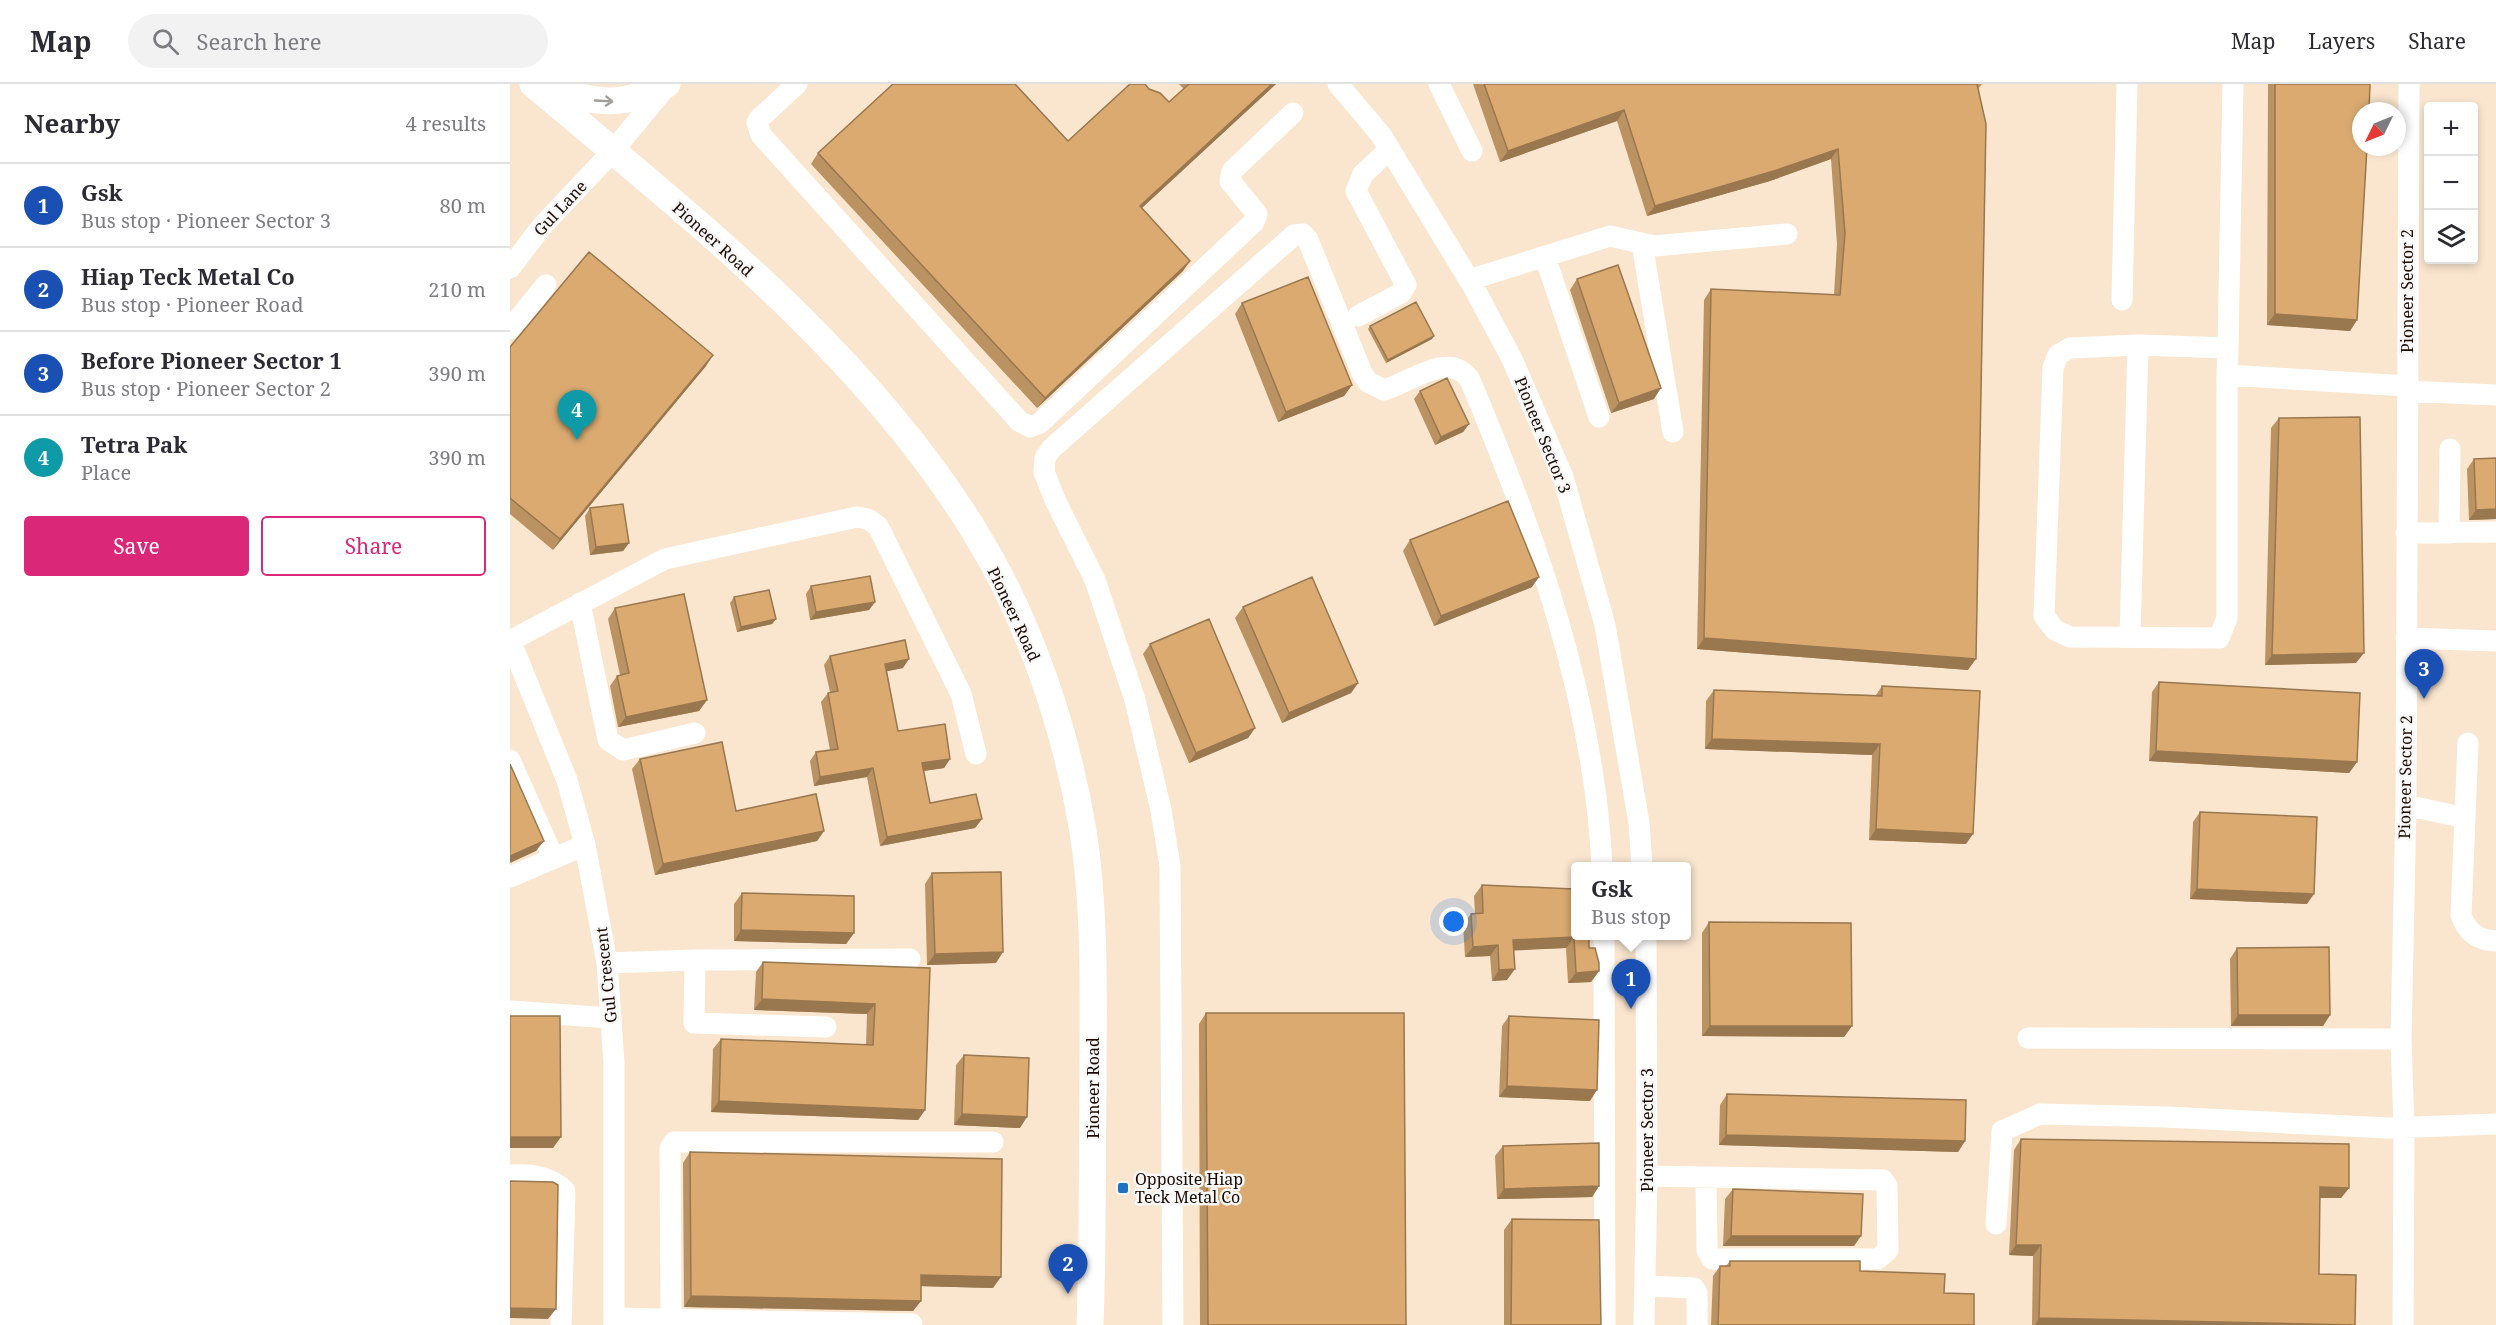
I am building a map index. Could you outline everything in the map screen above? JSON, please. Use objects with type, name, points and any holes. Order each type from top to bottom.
[{"type":"main road","name":"Pioneer Road","points":[[533,84],[808,324],[894,418],[975,532],[1035,655],[1063,745],[1078,811],[1091,901],[1094,973],[1090,1325]]},
{"type":"main road","points":[[549,84],[570,95],[611,102],[632,100],[668,84]]},
{"type":"street","name":"Gul Lane","points":[[510,268],[543,225],[613,152],[668,84]]},
{"type":"street","points":[[797,84],[760,118],[757,123],[761,135],[1019,421],[1030,427],[1040,423],[1254,222],[1257,214],[1230,181],[1232,171],[1293,113]]},
{"type":"street","name":"Pioneer Sector 3","points":[[1338,84],[1390,149],[1469,280],[1512,359],[1563,477],[1605,625],[1640,823],[1642,862]]},
{"type":"street","points":[[1439,84],[1472,151]]},
{"type":"street","points":[[2122,300],[2127,84]]},
{"type":"street","points":[[2228,348],[2138,345],[2070,348],[2058,356],[2053,368],[2044,616],[2055,630],[2070,637],[2219,638],[2228,618],[2227,375],[2228,348],[2234,84]]},
{"type":"street","name":"Pioneer Sector 2","points":[[2403,1325],[2404,1127],[2401,1039],[2406,805],[2409,84]]},
{"type":"street","points":[[1358,316],[1401,293],[1406,285],[1356,191],[1363,174],[1390,149]]},
{"type":"street","points":[[1173,1325],[1170,866],[1161,810],[1135,700],[1095,580],[1056,502],[1044,472],[1045,458],[1051,449],[1294,235],[1303,234],[1308,240],[1362,373],[1368,382],[1384,390],[1446,365],[1461,368],[1470,380],[1513,481],[1559,620],[1586,740],[1601,862]]},
{"type":"street","points":[[1469,280],[1611,236],[1653,246],[1788,234]]},
{"type":"street","points":[[1642,243],[1673,432]]},
{"type":"street","points":[[1545,257],[1599,417]]},
{"type":"street","points":[[510,329],[546,285]]},
{"type":"street","points":[[2130,638],[2138,345]]},
{"type":"street","points":[[2227,375],[2496,395]]},
{"type":"street","points":[[2449,532],[2450,450]]},
{"type":"street","points":[[510,640],[665,559],[857,517],[868,519],[878,526],[961,694],[976,754]]},
{"type":"street","points":[[2406,533],[2496,532]]},
{"type":"street","points":[[580,603],[608,740],[623,750],[695,734]]},
{"type":"street","points":[[2406,638],[2496,641]]},
{"type":"street","name":"Gul Crescent","points":[[510,640],[567,780],[585,844],[607,963],[614,1063],[614,1322]]},
{"type":"street","points":[[2468,743],[2461,915],[2464,924],[2478,939],[2496,941]]},
{"type":"street","points":[[510,760],[553,857]]},
{"type":"street","points":[[2406,805],[2465,818]]},
{"type":"street","points":[[510,877],[585,844]]},
{"type":"street","points":[[1604,940],[1605,1325]]},
{"type":"street","name":"Pioneer Sector 3","points":[[1644,1325],[1647,1176],[1646,940]]},
{"type":"street","points":[[607,963],[695,960],[910,959]]},
{"type":"street","points":[[695,960],[693,1023],[826,1027]]},
{"type":"street","points":[[510,1011],[611,1017]]},
{"type":"street","points":[[2028,1038],[2401,1039]]},
{"type":"street","points":[[1996,1224],[2002,1131],[2040,1114],[2404,1127],[2496,1124]]},
{"type":"street","points":[[671,1318],[670,1148],[674,1142],[993,1142]]},
{"type":"street","points":[[510,1175],[547,1178],[556,1181],[565,1191],[561,1325]]},
{"type":"street","points":[[1647,1176],[1707,1177],[1883,1180],[1887,1186],[1888,1250],[1878,1259],[1712,1259],[1707,1250],[1707,1177]]},
{"type":"street","points":[[1646,1286],[1694,1287],[1697,1293],[1697,1325]]},
{"type":"street","points":[[614,1322],[671,1318],[912,1324]]},
{"type":"building","points":[[893,84],[1015,84],[1068,141],[1130,84],[1145,84],[1169,102],[1189,84],[1272,84],[1140,206],[1190,261],[1045,398],[818,153]]},
{"type":"building","points":[[1484,84],[1977,84],[1986,124],[1976,659],[1704,638],[1711,289],[1840,295],[1845,233],[1838,149],[1777,170],[1655,206],[1624,110],[1508,151]]},
{"type":"building","points":[[2275,84],[2370,84],[2369,102],[2352,102],[2352,156],[2366,156],[2357,320],[2275,314]]},
{"type":"building","points":[[589,252],[713,355],[560,539],[510,498],[510,347]]},
{"type":"building","points":[[1618,265],[1661,388],[1619,403],[1577,279]]},
{"type":"building","points":[[1308,277],[1352,385],[1286,412],[1242,303]]},
{"type":"building","points":[[1416,302],[1434,336],[1388,360],[1370,326]]},
{"type":"building","points":[[1447,378],[1469,424],[1441,437],[1420,391]]},
{"type":"building","points":[[2360,417],[2364,653],[2272,655],[2279,418]]},
{"type":"building","points":[[2496,458],[2496,509],[2476,510],[2474,459]]},
{"type":"building","points":[[1508,501],[1539,577],[1441,616],[1410,540]]},
{"type":"building","points":[[623,504],[629,543],[596,547],[590,508]]},
{"type":"building","points":[[870,576],[875,602],[816,612],[811,586]]},
{"type":"building","points":[[1312,577],[1358,683],[1289,713],[1243,607]]},
{"type":"building","points":[[769,590],[776,619],[741,627],[734,597]]},
{"type":"building","points":[[684,594],[707,700],[626,717],[617,676],[629,673],[615,608]]},
{"type":"building","points":[[1209,619],[1255,728],[1196,753],[1150,644]]},
{"type":"building","points":[[905,640],[909,659],[885,664],[898,731],[945,724],[950,759],[922,763],[930,803],[976,794],[982,819],[887,837],[873,768],[820,777],[816,752],[838,749],[828,693],[838,691],[830,656]]},
{"type":"building","points":[[2159,682],[2360,693],[2357,762],[2156,751]]},
{"type":"building","points":[[1882,686],[1980,691],[1973,834],[1876,829],[1880,744],[1712,739],[1714,690],[1882,696]]},
{"type":"building","points":[[722,742],[736,811],[816,794],[824,831],[663,864],[640,759]]},
{"type":"building","points":[[510,764],[544,841],[510,856]]},
{"type":"building","points":[[2200,812],[2317,817],[2314,894],[2197,889]]},
{"type":"building","points":[[1001,872],[1003,952],[935,954],[932,873]]},
{"type":"building","points":[[1482,885],[1571,889],[1571,937],[1513,940],[1515,969],[1499,970],[1498,945],[1473,947],[1471,914],[1483,913]]},
{"type":"building","points":[[742,893],[854,896],[854,933],[741,930]]},
{"type":"building","points":[[1709,922],[1851,923],[1852,1026],[1710,1026]]},
{"type":"building","points":[[1574,940],[1589,940],[1589,948],[1595,948],[1599,971],[1576,973]]},
{"type":"building","points":[[2329,947],[2330,1015],[2238,1015],[2237,948]]},
{"type":"building","points":[[763,962],[930,968],[925,1110],[719,1101],[721,1039],[873,1045],[875,1004],[762,999]]},
{"type":"building","points":[[1206,1013],[1404,1013],[1406,1325],[1208,1325]]},
{"type":"building","points":[[510,1016],[560,1016],[561,1137],[510,1137]]},
{"type":"building","points":[[1509,1016],[1599,1020],[1597,1090],[1507,1086]]},
{"type":"building","points":[[964,1055],[1029,1058],[1027,1117],[962,1114]]},
{"type":"building","points":[[1727,1094],[1966,1100],[1965,1141],[1726,1135]]},
{"type":"building","points":[[2021,1139],[2349,1144],[2349,1188],[2320,1187],[2319,1274],[2356,1275],[2355,1325],[2039,1318],[2041,1245],[2016,1245]]},
{"type":"building","points":[[1599,1143],[1599,1186],[1504,1189],[1503,1146]]},
{"type":"building","points":[[690,1152],[1002,1159],[1001,1277],[921,1275],[921,1301],[691,1296]]},
{"type":"building","points":[[510,1181],[553,1182],[558,1185],[556,1309],[510,1308]]},
{"type":"building","points":[[1733,1189],[1863,1194],[1861,1236],[1731,1236]]},
{"type":"building","points":[[1512,1219],[1599,1220],[1601,1325],[1511,1325]]},
{"type":"building","points":[[1730,1261],[1860,1261],[1860,1271],[1945,1274],[1944,1293],[1974,1294],[1974,1325],[1718,1325],[1720,1266],[1730,1266]]},
{"type":"place","name":"Tetra Pak","points":[[577,440]]},
{"type":"place","name":"Before Pioneer Sector 1","points":[[2424,699]]},
{"type":"place","name":"Gsk","points":[[1631,1009]]},
{"type":"place","name":"Opposite Hiap Teck Metal Co","points":[[1123,1188]]},
{"type":"place","name":"Hiap Teck Metal Co","points":[[1068,1294]]}]
